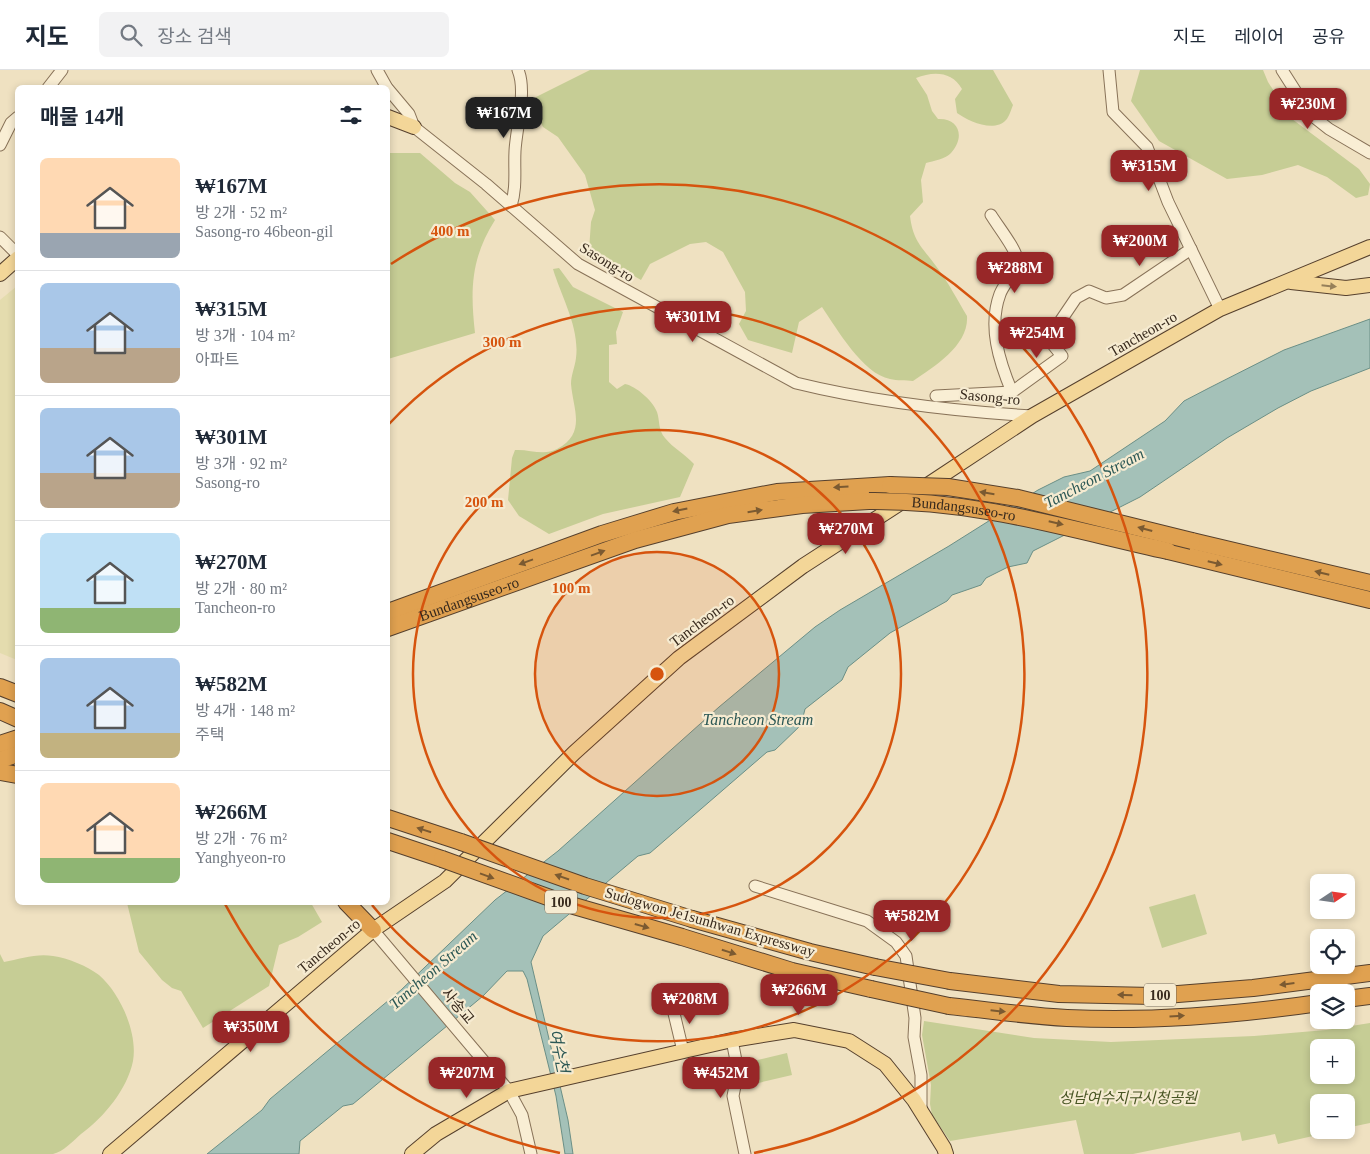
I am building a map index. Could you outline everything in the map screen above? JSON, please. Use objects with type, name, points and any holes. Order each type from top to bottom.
[{"type":"highway","name":"Bundangsuseo-ro","points":[[390,611],[602,534],[674,512],[777,492],[890,485],[948,487],[1067,508],[1192,541],[1370,583]]},
{"type":"highway","name":"Bundangsuseo-ro","points":[[390,627],[635,540],[718,518],[802,505],[869,501],[916,501],[992,510],[1050,522],[1370,600]]},
{"type":"highway","points":[[0,686],[15,693]]},
{"type":"highway","points":[[0,711],[15,718]]},
{"type":"highway","points":[[0,744],[15,739]]},
{"type":"highway","points":[[0,760],[15,755]]},
{"type":"highway","points":[[0,772],[15,774]]},
{"type":"highway","name":"Sudogwon Je1sunhwan Expressway","points":[[390,819],[585,886],[692,919],[810,952],[875,967],[950,981],[1059,994],[1153,996],[1253,988],[1370,973]]},
{"type":"highway","name":"Sudogwon Je1sunhwan Expressway","points":[[390,843],[442,859],[567,904],[792,971],[949,1006],[1067,1018],[1172,1017],[1271,1010],[1310,1004]]},
{"type":"highway","points":[[349,905],[373,930]]},
{"type":"highway","points":[[1355,998],[1370,996]]},
{"type":"main road","points":[[390,118],[414,128]]},
{"type":"main road","name":"Tancheon-ro","points":[[110,1154],[373,930],[445,881],[574,753],[679,658],[803,566],[1032,416],[1220,309],[1370,248]]},
{"type":"main road","points":[[0,274],[15,260]]},
{"type":"main road","points":[[1288,281],[1346,288],[1370,285]]},
{"type":"main road","points":[[412,1154],[436,1134],[509,1091],[732,1040],[794,1030],[850,1041],[885,1064],[921,1110],[946,1154]]},
{"type":"street","points":[[50,85],[62,70]]},
{"type":"street","name":"Sasong-ro","points":[[377,70],[385,85]]},
{"type":"street","points":[[511,206],[516,192],[515,150],[520,109],[520,76],[518,70]]},
{"type":"street","points":[[1109,70],[1113,112],[1147,147],[1168,202],[1220,309]]},
{"type":"street","points":[[1282,70],[1310,114],[1328,129],[1370,153]]},
{"type":"street","name":"Sasong-ro","points":[[390,92],[409,114],[414,128],[511,206],[578,264],[597,277],[796,383],[831,391],[902,402],[1032,416]]},
{"type":"street","points":[[0,145],[11,123],[15,120]]},
{"type":"street","points":[[991,215],[1017,256],[1016,265],[998,301],[995,338],[1004,372],[1012,392]]},
{"type":"street","points":[[0,236],[15,254]]},
{"type":"street","points":[[936,396],[1012,392],[1062,356],[1050,341],[1051,335],[1076,298],[1089,292],[1106,298],[1123,295],[1191,249]]},
{"type":"street","points":[[755,886],[867,921],[896,942],[906,956],[914,1009],[914,1037],[921,1075],[921,1110]]},
{"type":"street","name":"사송교","points":[[373,930],[509,1091],[522,1115],[531,1154]]},
{"type":"street","points":[[672,1005],[682,1051]]},
{"type":"street","points":[[732,1040],[738,1071],[733,1096],[745,1154]]},
{"type":"shaded area","points":[[15,288],[15,659],[0,653],[0,300]]},
{"type":"green space","points":[[590,70],[993,70],[1013,105],[1006,120],[995,126],[974,122],[957,113],[955,99],[962,89],[953,79],[942,74],[929,74],[916,78],[927,95],[932,111],[938,119],[955,125],[959,135],[955,147],[949,155],[926,163],[921,180],[923,202],[910,216],[916,238],[944,278],[967,316],[963,336],[957,345],[931,369],[913,381],[890,379],[870,369],[861,360],[822,307],[799,322],[792,353],[748,340],[739,324],[746,311],[745,292],[723,252],[706,242],[690,244],[650,264],[641,280],[589,250],[591,222],[595,210],[585,175],[558,137],[543,127],[535,111],[536,97]]},
{"type":"green space","points":[[1140,70],[1263,70],[1268,82],[1292,119],[1359,169],[1370,184],[1368,195],[1356,198],[1327,177],[1298,165],[1262,175],[1227,179],[1159,141],[1131,101]]},
{"type":"green space","points":[[390,153],[420,153],[455,183],[470,192],[495,220],[481,248],[474,274],[475,333],[390,358]]},
{"type":"green space","points":[[559,268],[573,287],[623,312],[616,332],[617,344],[609,345],[609,382],[617,389],[625,384],[629,385],[648,399],[657,412],[663,435],[668,442],[694,464],[680,497],[603,514],[549,534],[519,516],[508,500],[512,458],[515,450],[552,451],[566,443],[572,436],[575,428],[576,420],[571,384],[576,358],[575,335],[569,312],[553,269]]},
{"type":"green space","points":[[1195,894],[1207,934],[1162,948],[1149,907]]},
{"type":"green space","points":[[127,905],[312,905],[322,922],[298,937],[279,945],[269,986],[203,1028],[181,991],[172,988],[162,980],[139,952]]},
{"type":"green space","points":[[0,954],[4,962],[47,955],[77,963],[89,969],[99,975],[114,992],[130,1026],[134,1050],[133,1061],[126,1082],[98,1120],[57,1153],[0,1154]]},
{"type":"green space","name":"성남여수지구시청공원","points":[[924,1021],[1034,1038],[1111,1042],[1254,1036],[1332,1029],[1355,1029],[1355,1025],[1370,1023],[1370,1123],[1355,1126],[1355,1094],[1310,1094],[1310,1137],[1278,1144],[1275,1134],[1242,1141],[1240,1132],[1133,1154],[1084,1154],[1076,1120],[950,1141],[932,1115],[930,1104],[931,1085],[922,1035]]},
{"type":"green space","points":[[787,1053],[792,1075],[754,1084],[749,1062]]},
{"type":"water","name":"Tancheon Stream","points":[[1370,319],[1370,368],[1311,391],[1278,408],[1227,438],[1140,497],[1033,551],[1027,563],[1008,567],[986,578],[981,585],[952,595],[947,601],[890,633],[848,667],[842,680],[805,709],[801,725],[775,750],[767,752],[650,853],[638,856],[543,936],[531,962],[568,1120],[573,1154],[565,1154],[556,1096],[527,979],[523,971],[507,971],[483,996],[353,1104],[343,1106],[300,1141],[299,1154],[207,1154],[262,1110],[270,1099],[401,990],[495,900],[558,851],[719,707],[815,627],[1038,490],[1064,477],[1090,471],[1165,421],[1184,401],[1284,350]]},
{"type":"water label","name":"여수천","points":[[559,1051]]}]
